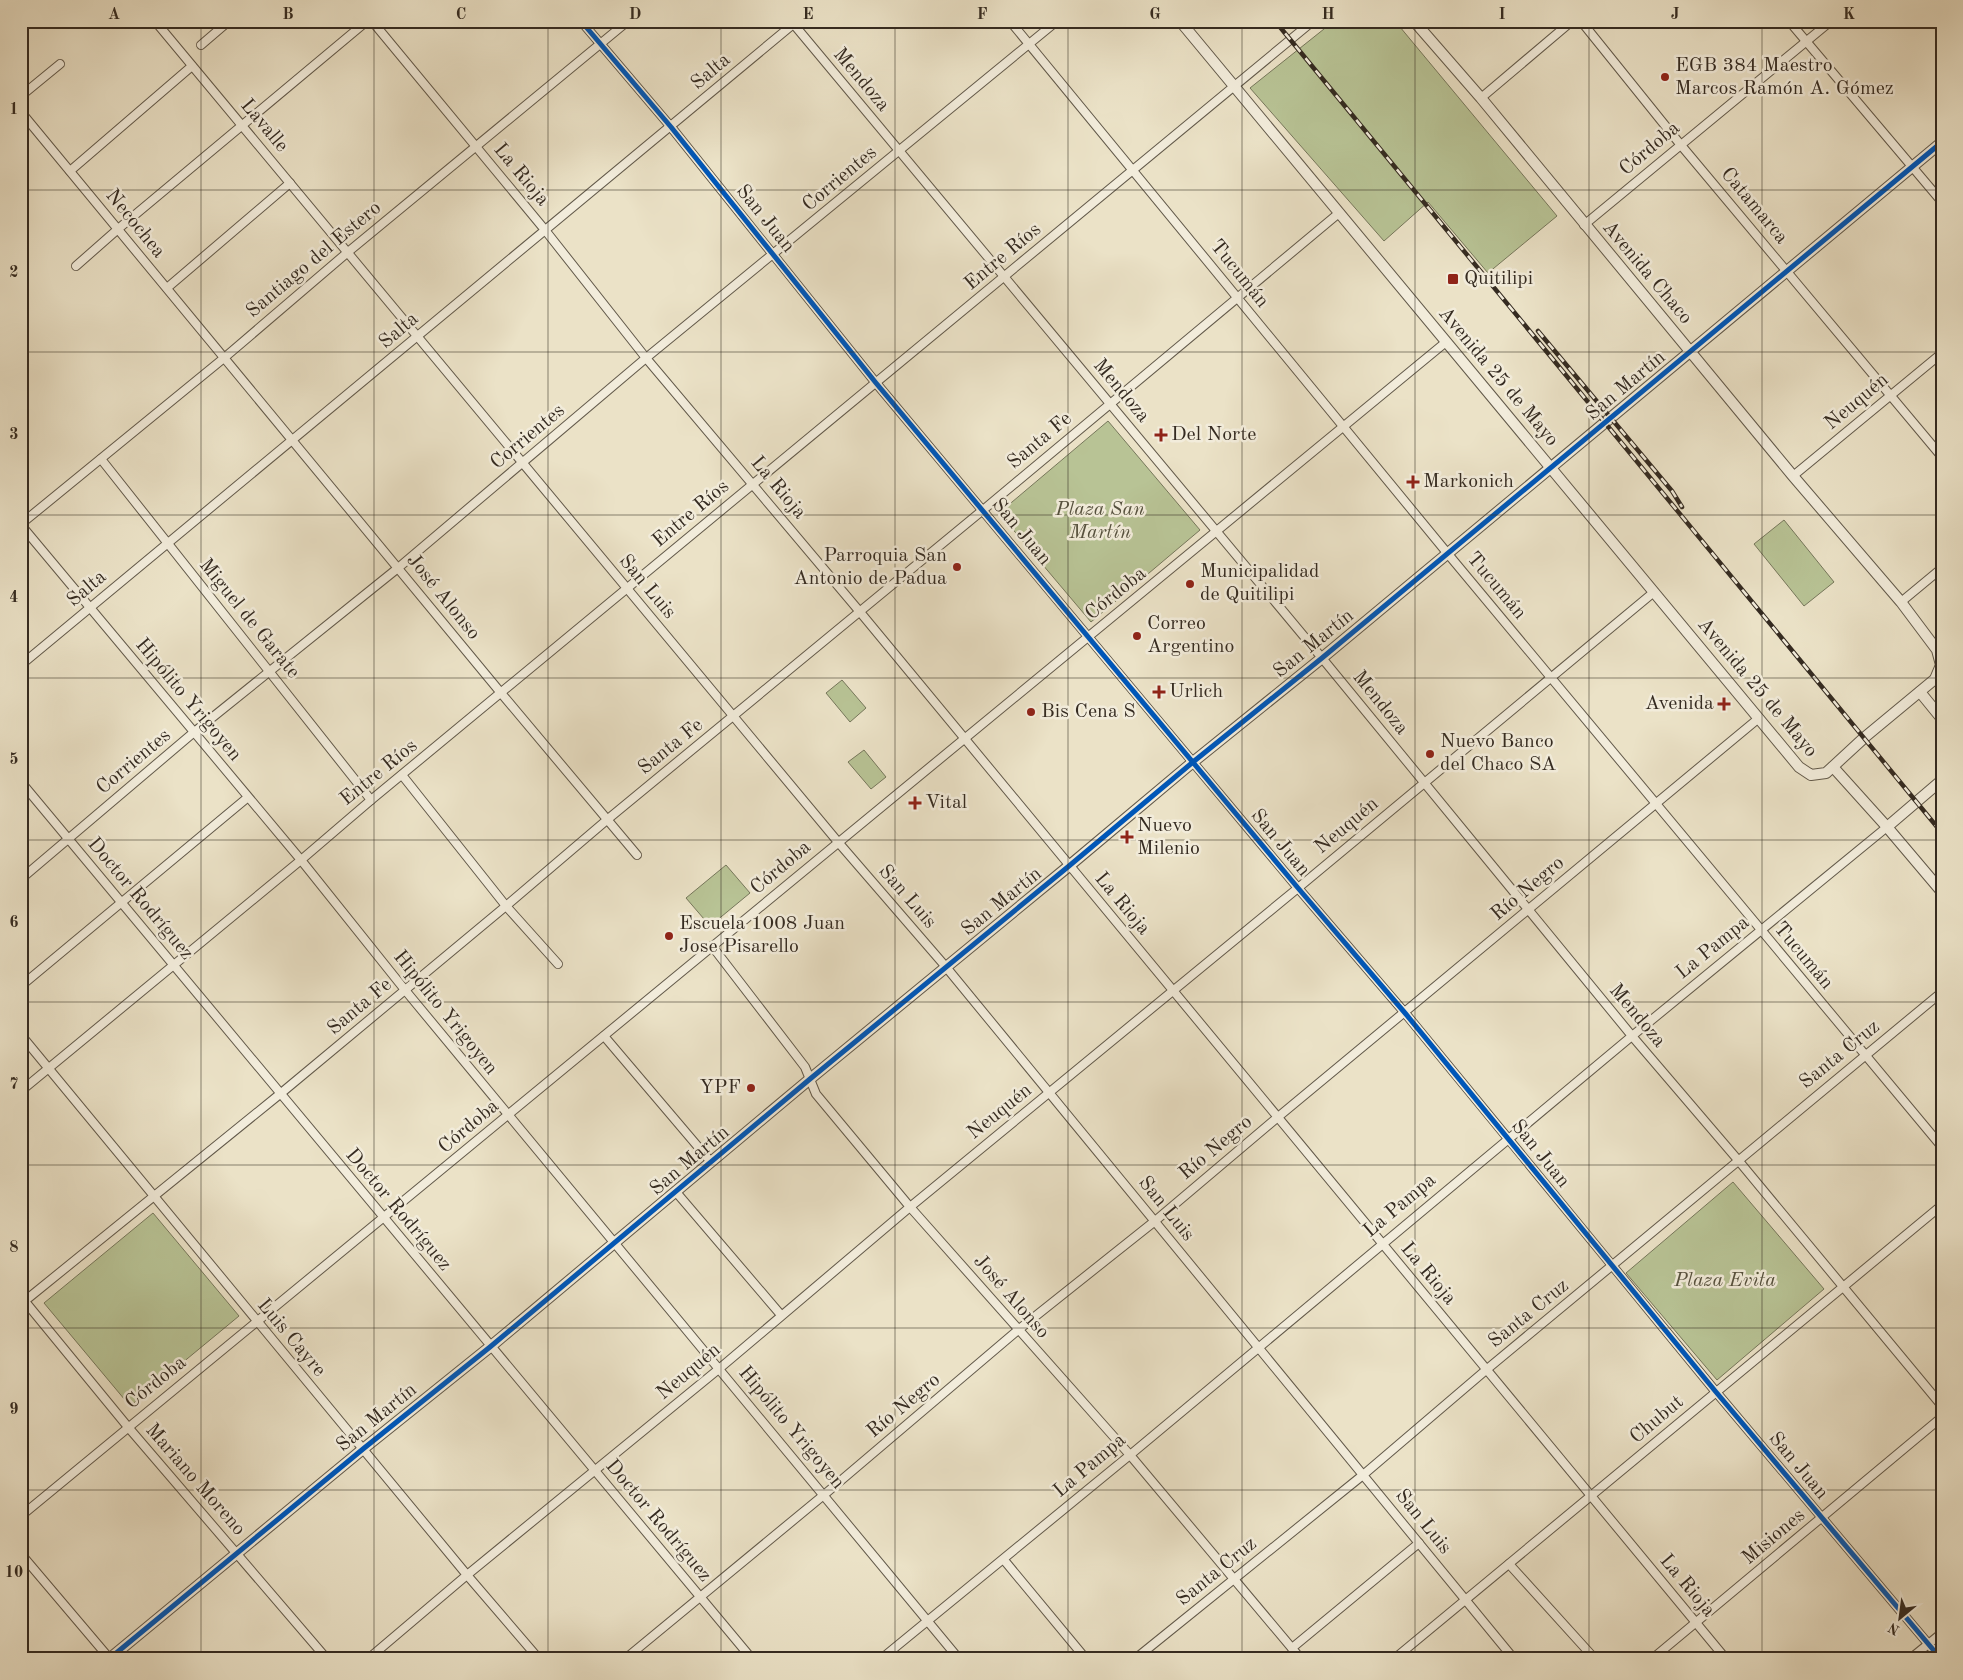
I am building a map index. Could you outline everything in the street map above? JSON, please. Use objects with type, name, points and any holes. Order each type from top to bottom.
[{"type":"street","name":"Lavalle","points":[[155,21],[348,252]]},
{"type":"street","points":[[201,45],[229,21]]},
{"type":"street","points":[[76,266],[367,21]]},
{"type":"street","name":"La Rioja","points":[[372,21],[545,230],[646,358],[860,612],[1726,1659]]},
{"type":"street","name":"San Juan","points":[[581,21],[671,127],[876,382],[1298,888],[1405,1013],[1716,1392],[1941,1659]]},
{"type":"street","name":"Santiago del Estero","points":[[21,525],[628,21]]},
{"type":"street","name":"Tucumán","points":[[1010,21],[1448,554],[1942,1147]]},
{"type":"street","name":"Corrientes","points":[[21,879],[193,733],[398,568],[646,358],[1057,21]]},
{"type":"street","name":"Avenida 25 de Mayo","points":[[1180,21],[1799,767],[1811,775],[1826,773],[1833,767],[1888,827],[1942,892]]},
{"type":"street","name":"Entre Ríos","points":[[21,1092],[50,1070],[173,964],[628,589],[752,484],[1313,21]]},
{"type":"street","name":"Avenida Chaco","points":[[1414,21],[1481,98],[1793,476],[1901,602],[1937,650],[1941,665]]},
{"type":"street","points":[[1481,98],[1572,21]]},
{"type":"street","name":"Catamarca","points":[[1581,21],[1680,144],[1942,457]]},
{"type":"street","points":[[1789,21],[1942,202]]},
{"type":"street","name":"Córdoba","points":[[1584,225],[1680,144],[1832,21]]},
{"type":"street","name":"Salta","points":[[21,665],[671,127],[794,22]]},
{"type":"street","name":"Mendoza","points":[[794,22],[899,151],[1322,658],[1632,1036],[1844,1286],[1942,1406]]},
{"type":"street","points":[[21,96],[60,64]]},
{"type":"street","points":[[70,171],[192,66]]},
{"type":"street","name":"Necochea","points":[[21,112],[224,358]]},
{"type":"street","name":"San Martín","points":[[110,1658],[362,1449],[490,1347],[810,1079],[1448,554],[1942,142]]},
{"type":"street","points":[[167,288],[290,183]]},
{"type":"street","name":"Santa Fe","points":[[22,1301],[155,1197],[280,1094],[608,819],[1339,213]]},
{"type":"street","name":"San Luis","points":[[348,252],[838,842],[946,967],[1514,1659]]},
{"type":"street","name":"Córdoba","points":[[21,1516],[384,1219],[712,946],[1446,342]]},
{"type":"street","name":"Neuquén","points":[[1793,476],[1942,353]]},
{"type":"street","name":"José Alonso","points":[[224,358],[501,693],[638,855]]},
{"type":"street","name":"Miguel de Garate","points":[[101,459],[371,800]]},
{"type":"street","name":"Hipólito Yrigoyen","points":[[21,525],[960,1659]]},
{"type":"street","points":[[1901,602],[1942,568]]},
{"type":"street","name":"Neuquén","points":[[368,1659],[467,1575],[720,1368],[910,1207],[1654,592]]},
{"type":"street","points":[[1833,767],[1935,679],[1941,665]]},
{"type":"street","points":[[1920,692],[1942,719]]},
{"type":"street","name":"Río Negro","points":[[625,1659],[825,1494],[1018,1330],[1155,1221],[1759,718]]},
{"type":"street","points":[[402,775],[506,906],[558,964]]},
{"type":"street","name":"La Pampa","points":[[881,1659],[928,1619],[1004,1560],[1632,1036],[1888,827],[1942,780]]},
{"type":"street","name":"Doctor Rodríguez","points":[[21,782],[752,1659]]},
{"type":"street","points":[[21,986],[247,798]]},
{"type":"street","name":"José Alonso","points":[[712,946],[805,1067],[816,1094],[910,1207],[1130,1455],[1302,1659]]},
{"type":"street","name":"Santa Cruz","points":[[1135,1659],[1363,1475],[1486,1370],[1942,992]]},
{"type":"street","name":"Luis Cayre","points":[[21,1035],[362,1449],[538,1659]]},
{"type":"street","points":[[604,1036],[711,1162]]},
{"type":"street","points":[[676,1192],[781,1315]]},
{"type":"street","name":"Chubut","points":[[1394,1659],[1404,1656],[1466,1599],[1942,1205]]},
{"type":"street","name":"Mariano Moreno","points":[[22,1301],[328,1659]]},
{"type":"street","name":"Misiones","points":[[1652,1659],[1942,1417]]},
{"type":"street","points":[[1292,1648],[1419,1543]]},
{"type":"street","points":[[21,1554],[110,1658]]},
{"type":"street","points":[[1004,1560],[1086,1659]]},
{"type":"street","points":[[1509,1564],[1595,1659]]},
{"type":"street","points":[[1910,1659],[1942,1633]]},
{"type":"green space","points":[[1334,21],[1395,21],[1557,216],[1488,273],[1428,202],[1384,241],[1250,88]]},
{"type":"green space","name":"Plaza San Martín","points":[[1108,421],[1200,530],[1091,622],[999,513]]},
{"type":"green space","points":[[1784,520],[1834,582],[1804,606],[1754,544]]},
{"type":"green space","points":[[842,680],[866,708],[850,722],[826,693]]},
{"type":"green space","points":[[864,750],[886,777],[871,789],[848,762]]},
{"type":"green space","points":[[726,865],[750,893],[710,926],[686,898]]},
{"type":"green space","name":"Plaza Evita","points":[[1733,1182],[1824,1289],[1717,1380],[1626,1273]]},
{"type":"green space","points":[[153,1213],[239,1316],[130,1406],[44,1303]]},
{"type":"railway","points":[[1275,21],[1942,833]]},
{"type":"railway","points":[[1538,331],[1672,491],[1682,507]]},
{"type":"cycle path","points":[[581,21],[671,127],[876,383],[1298,888],[1405,1013],[1716,1392],[1941,1659]]},
{"type":"cycle path","points":[[109,1659],[363,1449],[490,1347],[810,1079],[1193,762],[1322,658],[1942,142]]},
{"type":"place","name":"EGB 384 Maestro Marcos Ramón A. Gómez","points":[[1665,77]]},
{"type":"place","name":"Quitilipi","points":[[1453,279]]},
{"type":"place","name":"Del Norte","points":[[1161,435]]},
{"type":"place","name":"Markonich","points":[[1413,482]]},
{"type":"place","name":"Parroquia San Antonio de Padua","points":[[957,567]]},
{"type":"place","name":"Municipalidad de Quitilipi","points":[[1190,584]]},
{"type":"place","name":"Correo Argentino","points":[[1137,636]]},
{"type":"place","name":"Urlich","points":[[1159,692]]},
{"type":"place","name":"Avenida","points":[[1724,704]]},
{"type":"place","name":"Bis Cena S","points":[[1031,712]]},
{"type":"place","name":"Nuevo Banco del Chaco SA","points":[[1430,754]]},
{"type":"place","name":"Vital","points":[[915,803]]},
{"type":"place","name":"Nuevo Milenio","points":[[1127,837]]},
{"type":"place","name":"Escuela 1008 Juan Jose Pisarello","points":[[669,936]]},
{"type":"place","name":"YPF","points":[[751,1088]]}]
